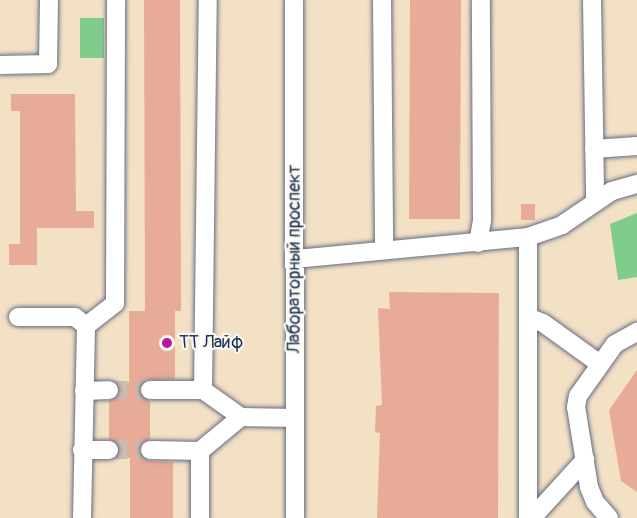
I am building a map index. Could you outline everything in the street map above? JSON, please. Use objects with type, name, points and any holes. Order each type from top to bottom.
[{"type":"street","points":[[0,65],[48,64],[49,0]]},
{"type":"street","points":[[82,518],[86,326],[115,303],[116,0]]},
{"type":"street","points":[[203,390],[208,0]]},
{"type":"street","name":"Лабораторный проспект","points":[[294,0],[295,518]]},
{"type":"street","points":[[382,0],[384,250]]},
{"type":"street","points":[[478,243],[482,221],[481,0]]},
{"type":"street","points":[[592,0],[595,202]]},
{"type":"street","points":[[594,149],[637,146]]},
{"type":"street","points":[[295,259],[528,237],[562,225],[612,191],[637,184]]},
{"type":"street","points":[[528,237],[530,518]]},
{"type":"street","points":[[18,317],[75,317],[86,326]]},
{"type":"street","points":[[528,317],[543,323],[600,364]]},
{"type":"street","points":[[609,518],[595,502],[576,407],[578,396],[615,344],[637,332]]},
{"type":"street","points":[[84,391],[109,390]]},
{"type":"street","points":[[150,390],[203,390],[241,417],[295,418]]},
{"type":"street","points":[[150,450],[200,451],[241,417]]},
{"type":"street","points":[[82,450],[109,450]]},
{"type":"street","points":[[200,451],[200,518]]},
{"type":"street","points":[[530,518],[585,460]]},
{"type":"green space","points":[[80,18],[104,18],[104,58],[80,58]]},
{"type":"green space","points":[[637,213],[637,277],[618,280],[610,224]]},
{"type":"building","points":[[144,0],[180,0],[181,311],[175,311],[175,379],[145,380],[139,389],[141,396],[150,401],[150,439],[140,445],[140,455],[149,461],[173,462],[173,518],[130,518],[130,458],[116,458],[119,445],[109,439],[109,401],[119,395],[116,382],[129,382],[129,311],[145,311]]},
{"type":"building","points":[[410,0],[461,0],[460,219],[409,219]]},
{"type":"building","points":[[11,94],[75,94],[76,211],[94,211],[94,228],[37,228],[37,265],[9,265],[9,244],[20,244],[20,111],[11,111]]},
{"type":"building","points":[[521,204],[535,204],[535,220],[521,220]]},
{"type":"building","points":[[389,292],[499,293],[498,518],[377,518],[380,433],[375,432],[376,406],[382,405],[378,308],[390,309]]},
{"type":"building","points":[[637,370],[637,492],[621,481],[609,410]]},
{"type":"tunnel","points":[[109,390],[150,390]]},
{"type":"tunnel","points":[[109,450],[150,450]]},
{"type":"place","name":"ТТ Лайф","points":[[167,343]]}]
